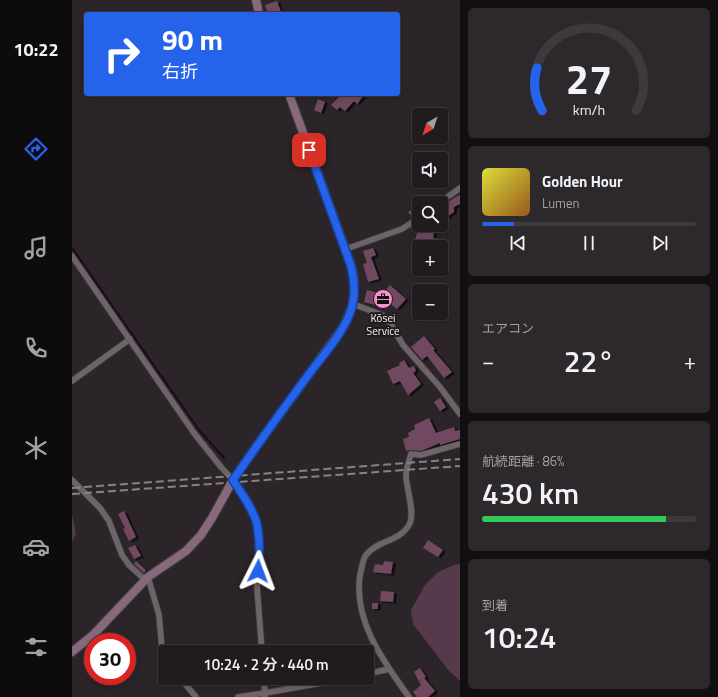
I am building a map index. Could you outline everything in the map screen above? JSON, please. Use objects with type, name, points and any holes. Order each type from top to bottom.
[{"type":"street","points":[[256,0],[259,12]]},
{"type":"street","points":[[72,652],[93,635],[148,577],[186,551],[201,535],[233,480],[338,336],[350,314],[353,304],[354,278],[346,249],[290,96]]},
{"type":"street","points":[[448,197],[460,188]]},
{"type":"street","points":[[346,249],[402,229],[412,223]]},
{"type":"street","points":[[72,256],[194,433],[233,480],[251,509],[257,523],[260,555],[257,587],[261,645]]},
{"type":"street","points":[[353,304],[382,315],[390,323],[403,345],[440,387],[460,414]]},
{"type":"street","points":[[72,381],[130,339]]},
{"type":"street","points":[[409,697],[374,644],[362,617],[359,584],[362,565],[366,556],[374,547],[400,535],[410,523],[411,514],[406,473],[411,454],[421,455],[460,444]]},
{"type":"street","points":[[72,480],[100,508],[109,521],[122,555],[128,565],[143,578],[148,577]]},
{"type":"street","points":[[148,577],[159,615],[162,645]]},
{"type":"street","points":[[374,672],[390,669]]},
{"type":"street","points":[[186,685],[196,697]]},
{"type":"street","points":[[264,685],[265,695]]},
{"type":"street","points":[[238,697],[265,695],[314,685]]},
{"type":"shaded area","points":[[72,514],[76,534],[72,542]]},
{"type":"shaded area","points":[[460,564],[460,681],[449,671],[413,624],[411,610],[425,585],[438,572]]},
{"type":"building","points":[[277,1],[281,12],[267,12],[265,5]]},
{"type":"building","points":[[340,96],[363,96],[357,104],[354,101],[345,111],[340,107],[337,110],[331,105]]},
{"type":"building","points":[[318,99],[325,102],[321,113],[314,110]]},
{"type":"building","points":[[460,195],[460,204],[454,207],[454,212],[448,216],[448,202]]},
{"type":"building","points":[[412,209],[412,217],[408,212]]},
{"type":"building","points":[[417,232],[434,232],[433,238],[438,239],[438,240],[415,240]]},
{"type":"building","points":[[373,248],[376,255],[371,257],[379,279],[368,282],[363,264],[367,263],[363,251]]},
{"type":"building","points":[[390,285],[406,299],[397,309],[381,296],[379,306],[364,302],[367,290],[382,295]]},
{"type":"building","points":[[424,336],[435,349],[433,350],[452,372],[444,378],[427,356],[422,360],[411,347]]},
{"type":"building","points":[[404,360],[409,368],[414,366],[416,371],[413,373],[421,384],[408,395],[400,381],[393,384],[387,371],[400,365],[399,363]]},
{"type":"building","points":[[440,398],[446,407],[440,411],[434,402]]},
{"type":"building","points":[[429,418],[436,433],[454,427],[455,431],[460,430],[460,439],[440,445],[440,443],[421,451],[406,451],[403,439],[409,437],[408,433],[415,429],[414,425]]},
{"type":"building","points":[[124,511],[136,537],[129,541],[123,529],[125,528],[118,514]]},
{"type":"building","points":[[428,540],[443,550],[438,557],[423,548]]},
{"type":"building","points":[[135,545],[141,556],[134,559],[128,548]]},
{"type":"building","points":[[136,561],[146,570],[144,573],[134,564]]},
{"type":"building","points":[[384,561],[393,562],[391,574],[373,572],[375,564],[383,565]]},
{"type":"building","points":[[381,591],[394,592],[393,602],[380,601]]},
{"type":"building","points":[[372,603],[378,603],[378,609],[372,609]]},
{"type":"building","points":[[420,668],[426,677],[424,678],[435,691],[428,697],[417,697],[413,692],[421,685],[414,672]]},
{"type":"waterway","points":[[72,248],[199,430],[224,458]]},
{"type":"railway","points":[[72,488],[460,459]]},
{"type":"railway","points":[[72,494],[460,466]]},
{"type":"place","name":"Kōsei Service","points":[[383,299]]},
{"type":"route","points":[[258,571],[260,555],[257,523],[251,509],[233,480],[338,336],[350,314],[353,304],[354,278],[351,266],[309,150]]}]
